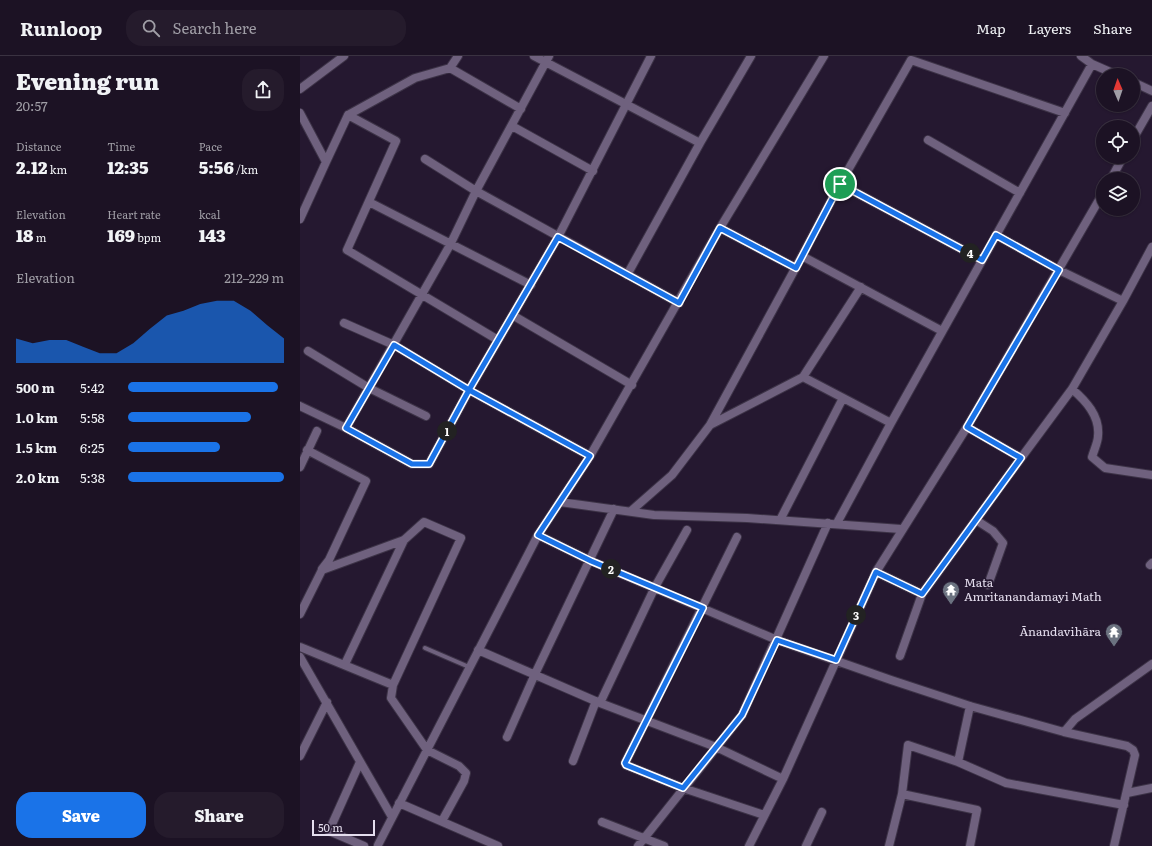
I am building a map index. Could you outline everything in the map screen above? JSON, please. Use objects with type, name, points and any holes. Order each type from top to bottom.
[{"type":"street","points":[[300,89],[344,56]]},
{"type":"street","points":[[300,219],[348,115],[414,78],[450,68],[458,56]]},
{"type":"street","points":[[534,56],[547,59],[700,143]]},
{"type":"street","points":[[300,406],[346,428],[412,464],[429,464],[469,390],[498,340],[514,316],[558,237],[651,56]]},
{"type":"street","points":[[627,275],[700,143],[751,56]]},
{"type":"street","points":[[379,846],[426,750],[538,535],[590,456],[679,303],[720,228],[824,56]]},
{"type":"street","points":[[1081,56],[1092,64],[1101,68]]},
{"type":"street","points":[[346,428],[394,345],[420,294],[450,245],[476,191],[547,59]]},
{"type":"street","points":[[631,511],[672,475],[710,424],[796,268],[840,184],[911,60],[1065,113]]},
{"type":"street","points":[[837,523],[942,331],[1092,64]]},
{"type":"street","points":[[450,68],[521,109]]},
{"type":"street","points":[[1140,85],[1152,90]]},
{"type":"street","points":[[1140,127],[1152,106]]},
{"type":"street","points":[[300,113],[326,162]]},
{"type":"street","points":[[348,115],[396,141],[347,250],[498,340]]},
{"type":"street","points":[[512,126],[593,171]]},
{"type":"street","points":[[928,140],[1020,193]]},
{"type":"street","points":[[426,159],[476,191],[679,303]]},
{"type":"street","points":[[840,184],[982,260]]},
{"type":"street","points":[[369,202],[450,245],[531,285]]},
{"type":"street","points":[[749,846],[783,779],[876,572],[901,529],[967,427],[1096,205]]},
{"type":"street","points":[[720,228],[796,268]]},
{"type":"street","points":[[996,235],[1059,270],[1123,301]]},
{"type":"street","points":[[900,656],[922,594],[1072,389],[1123,301],[1152,247]]},
{"type":"street","points":[[802,256],[942,331]]},
{"type":"street","points":[[710,424],[804,377],[861,288]]},
{"type":"street","points":[[514,316],[632,385]]},
{"type":"street","points":[[344,323],[394,345],[469,390],[590,456]]},
{"type":"street","points":[[308,350],[369,388],[426,416]]},
{"type":"street","points":[[804,377],[891,423]]},
{"type":"street","points":[[1072,389],[1086,401],[1097,422],[1098,436],[1092,457],[1105,468],[1152,475]]},
{"type":"street","points":[[780,520],[843,398]]},
{"type":"street","points":[[967,427],[1021,458]]},
{"type":"street","points":[[300,467],[317,431]]},
{"type":"street","points":[[300,614],[322,570],[329,560],[366,481],[307,450]]},
{"type":"street","points":[[560,502],[660,515],[837,523],[901,529]]},
{"type":"street","points":[[507,737],[535,674],[591,561],[614,509]]},
{"type":"street","points":[[976,520],[993,531],[1003,543],[988,585]]},
{"type":"street","points":[[322,570],[404,540],[424,522],[461,538],[393,685],[391,698],[426,750],[458,766],[466,773],[464,781],[442,821]]},
{"type":"street","points":[[638,846],[742,715],[777,640],[828,523]]},
{"type":"street","points":[[573,761],[598,702],[655,587],[687,530]]},
{"type":"street","points":[[538,535],[591,561],[777,640],[890,680],[970,706],[1064,732],[1128,746],[1133,750],[1135,755],[1114,846]]},
{"type":"street","points":[[737,537],[703,608],[626,760],[626,765],[683,788],[764,815]]},
{"type":"street","points":[[345,664],[404,540]]},
{"type":"street","points":[[876,572],[922,594]]},
{"type":"street","points":[[300,647],[345,664],[393,685]]},
{"type":"street","points":[[478,650],[598,702],[716,747],[783,779]]},
{"type":"street","points":[[300,657],[392,817]]},
{"type":"street","points":[[1064,732],[1075,719],[1152,664]]},
{"type":"street","points":[[300,756],[327,702]]},
{"type":"street","points":[[958,762],[970,706]]},
{"type":"street","points":[[889,846],[902,794],[908,745],[958,762],[1006,783],[1124,804]]},
{"type":"street","points":[[360,762],[329,831],[364,846]]},
{"type":"street","points":[[1127,793],[1152,788]]},
{"type":"street","points":[[902,794],[977,810],[970,846]]},
{"type":"street","points":[[399,803],[498,846]]},
{"type":"street","points":[[806,846],[822,812]]},
{"type":"street","points":[[602,822],[664,846]]},
{"type":"lane","points":[[425,648],[469,668]]},
{"type":"place","name":"Mata Amritanandamayi Math","points":[[951,605]]},
{"type":"place","name":"Ānandavihāra","points":[[1114,647]]},
{"type":"route","points":[[840,184],[796,268],[720,228],[679,303],[558,237],[514,316],[498,340],[469,390],[429,464],[412,464],[346,428],[394,345],[469,390],[590,456],[538,535],[591,561],[703,608],[625,763],[626,765],[683,788],[742,715],[777,640],[836,660],[876,572],[922,594],[1021,458],[967,427],[1059,270],[996,235],[982,260],[840,184]]}]
